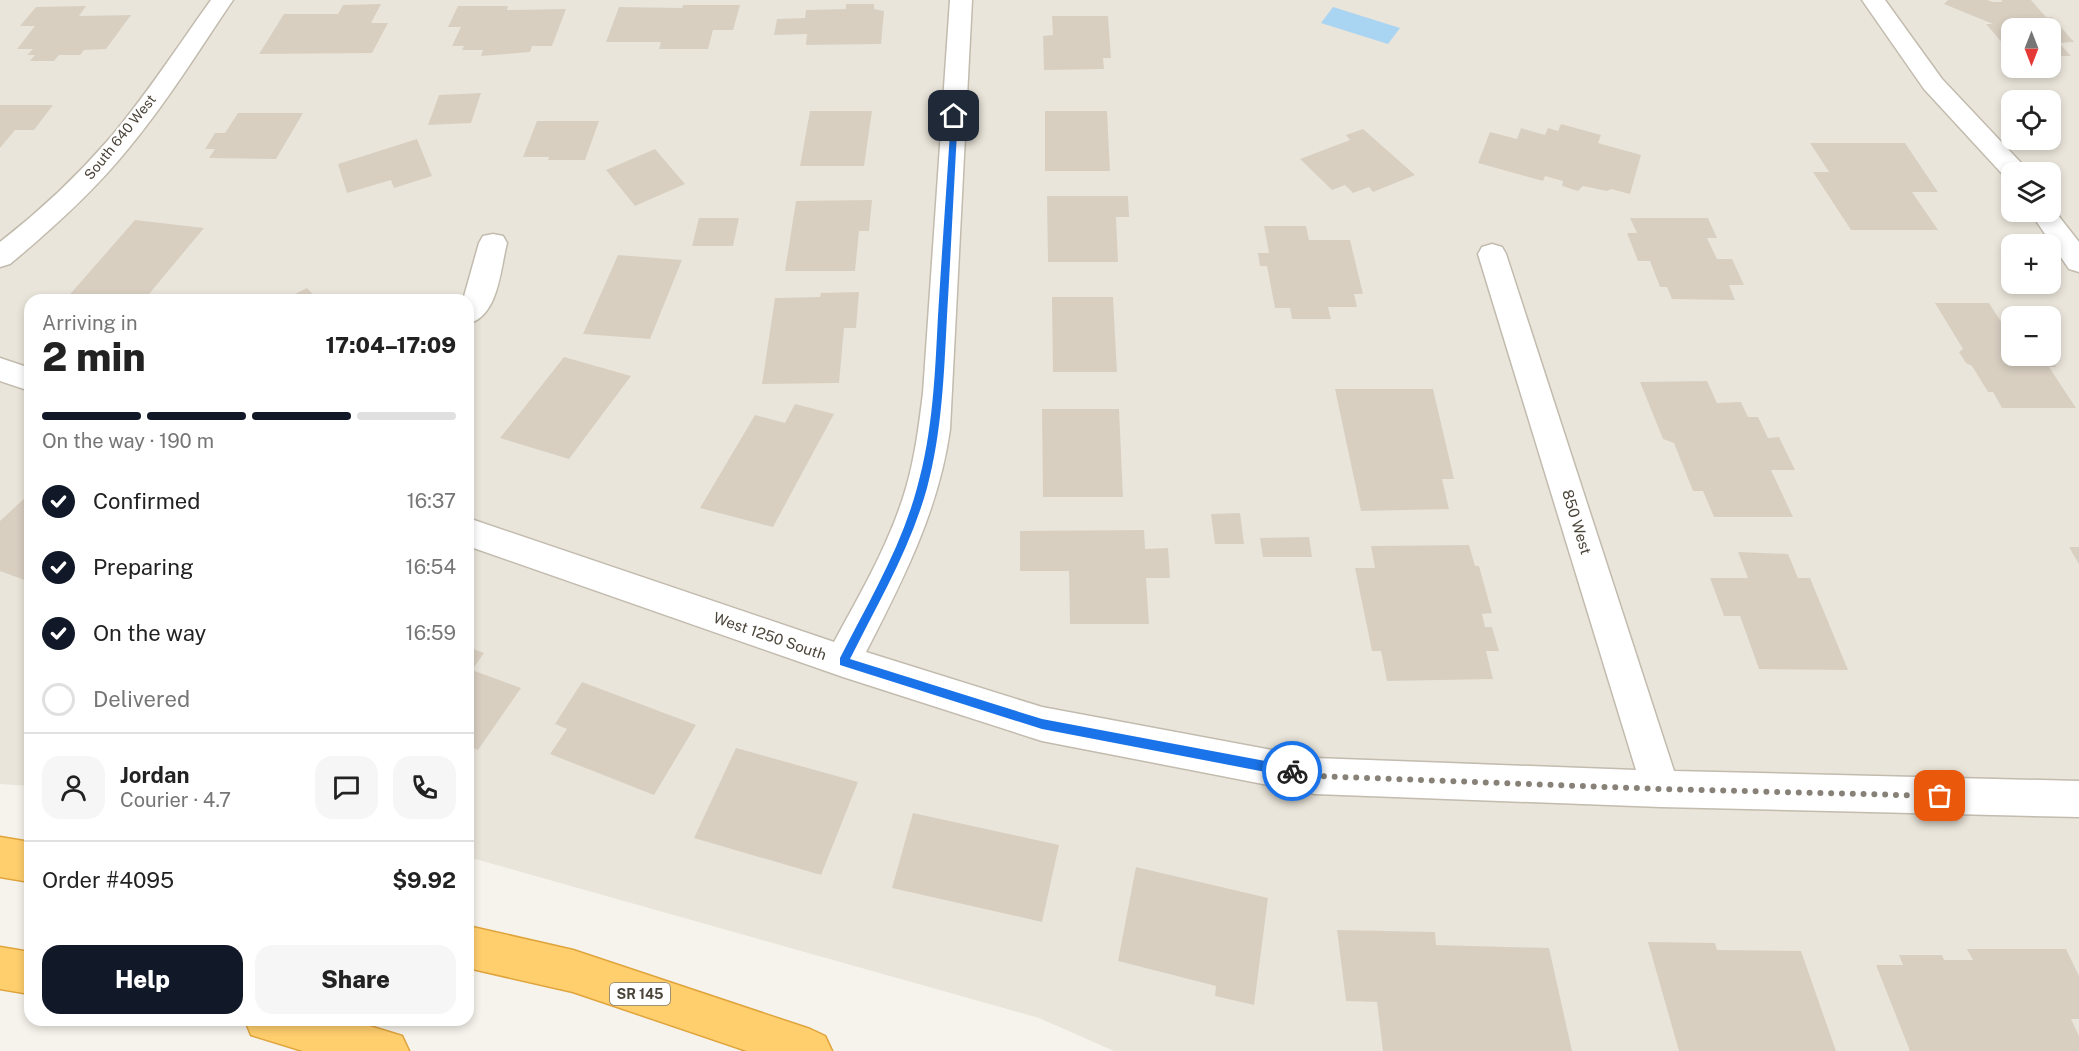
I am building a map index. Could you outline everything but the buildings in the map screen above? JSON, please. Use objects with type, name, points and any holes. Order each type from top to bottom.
[{"type":"highway","points":[[0,858],[24,861]]},
{"type":"highway","name":"SR 145","points":[[474,948],[573,971],[810,1051]]},
{"type":"highway","points":[[0,968],[24,972]]},
{"type":"highway","points":[[289,1026],[387,1051]]},
{"type":"street","name":"South 640 West","points":[[0,257],[51,214],[102,163],[124,137],[222,0]]},
{"type":"street","points":[[843,661],[894,564],[910,525],[922,488],[933,439],[938,393],[961,0]]},
{"type":"street","points":[[1873,0],[1933,84],[2006,162]]},
{"type":"street","points":[[2050,222],[2079,262]]},
{"type":"street","points":[[474,307],[479,301],[493,243]]},
{"type":"street","name":"850 West","points":[[1492,254],[1661,789]]},
{"type":"street","points":[[0,369],[24,378]]},
{"type":"street","name":"West 1250 South","points":[[474,534],[843,661],[1042,724],[1315,776],[1661,789],[2079,799]]},
{"type":"shaded area","points":[[0,0],[2079,0],[2079,1051],[1114,1051],[1039,1018],[474,859],[474,294],[24,294],[24,786],[0,784]]},
{"type":"water","points":[[1333,7],[1400,28],[1388,44],[1321,23]]},
{"type":"way so far","points":[[1292,771],[1315,776],[1661,789],[1940,796]]},
{"type":"route","points":[[954,116],[938,393],[933,439],[922,488],[910,525],[894,564],[843,661],[1042,724],[1292,771]]}]
